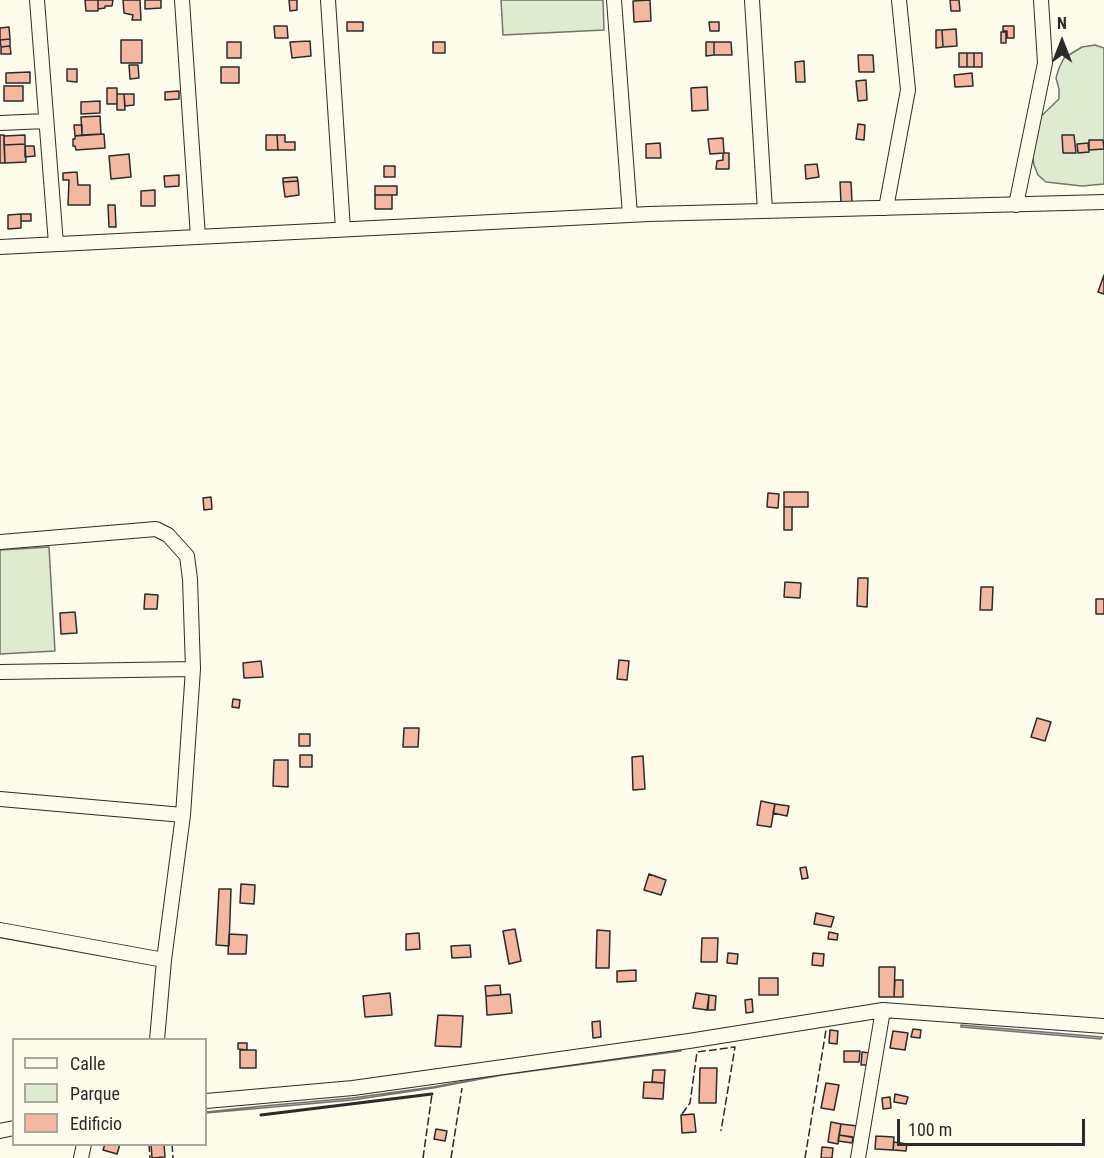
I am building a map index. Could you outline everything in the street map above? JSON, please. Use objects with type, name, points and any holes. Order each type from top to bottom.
[{"type":"street","points":[[37,0],[56,244]]},
{"type":"street","points":[[182,0],[198,237]]},
{"type":"street","points":[[328,0],[343,229]]},
{"type":"street","points":[[614,0],[630,214]]},
{"type":"street","points":[[752,0],[765,211]]},
{"type":"street","points":[[886,208],[908,90],[899,0]]},
{"type":"street","points":[[1016,205],[1045,63],[1041,0]]},
{"type":"street","points":[[0,123],[46,121]]},
{"type":"street","points":[[0,247],[630,214],[1104,202]]},
{"type":"street","points":[[0,542],[156,529],[168,535],[187,556],[190,569],[193,669],[183,814],[164,960],[157,1038]]},
{"type":"street","points":[[0,672],[193,669]]},
{"type":"street","points":[[0,799],[183,814]]},
{"type":"street","points":[[0,930],[164,960]]},
{"type":"street","points":[[858,1158],[883,1010]]},
{"type":"street","points":[[207,1101],[364,1086],[680,1042],[883,1010],[1104,1026]]},
{"type":"green space","points":[[501,0],[603,0],[604,30],[503,35]]},
{"type":"green space","points":[[1095,45],[1104,48],[1104,184],[1082,186],[1046,182],[1038,175],[1034,165],[1031,145],[1034,123],[1059,99],[1056,78],[1064,58],[1082,47]]},
{"type":"green space","points":[[49,547],[55,651],[0,654],[0,550]]},
{"type":"shaded area","points":[[961,1025],[1102,1037],[1101,1039],[961,1027]]},
{"type":"shaded area","points":[[681,1049],[681,1051],[502,1075],[433,1088],[352,1100],[207,1113],[352,1098],[433,1087],[502,1074]]},
{"type":"building","points":[[85,0],[98,0],[98,11],[86,11]]},
{"type":"building","points":[[98,0],[113,0],[112,6],[98,9]]},
{"type":"building","points":[[123,0],[140,0],[141,20],[132,20],[133,15],[124,13]]},
{"type":"building","points":[[145,0],[161,0],[161,8],[145,9]]},
{"type":"building","points":[[289,0],[297,0],[297,10],[290,11]]},
{"type":"building","points":[[650,0],[651,21],[634,22],[633,1]]},
{"type":"building","points":[[950,0],[959,0],[960,11],[951,11]]},
{"type":"building","points":[[347,22],[363,22],[363,31],[347,31]]},
{"type":"building","points":[[709,22],[719,22],[719,31],[710,31]]},
{"type":"building","points":[[274,26],[287,26],[288,38],[275,38]]},
{"type":"building","points":[[1003,26],[1014,26],[1014,38],[1007,38],[1007,31],[1003,31]]},
{"type":"building","points":[[9,27],[10,39],[0,40],[0,28]]},
{"type":"building","points":[[956,29],[957,46],[943,47],[942,30]]},
{"type":"building","points":[[936,30],[942,30],[943,47],[936,48]]},
{"type":"building","points":[[1001,32],[1006,32],[1006,43],[1001,43]]},
{"type":"building","points":[[10,39],[10,46],[1,47],[0,40]]},
{"type":"building","points":[[121,40],[142,40],[142,63],[121,63]]},
{"type":"building","points":[[310,41],[311,56],[292,58],[290,42]]},
{"type":"building","points":[[227,42],[241,42],[241,58],[227,58]]},
{"type":"building","points":[[433,42],[445,42],[445,53],[433,53]]},
{"type":"building","points":[[706,42],[714,42],[714,55],[706,56]]},
{"type":"building","points":[[714,42],[731,42],[732,55],[714,55]]},
{"type":"building","points":[[10,46],[11,54],[1,54],[1,47]]},
{"type":"building","points":[[959,53],[967,53],[967,67],[959,67]]},
{"type":"building","points":[[967,53],[974,53],[974,67],[967,67]]},
{"type":"building","points":[[974,53],[982,53],[982,67],[974,67]]},
{"type":"building","points":[[858,55],[873,55],[874,72],[859,72]]},
{"type":"building","points":[[804,61],[805,82],[796,82],[795,62]]},
{"type":"building","points":[[129,65],[138,65],[139,78],[130,79]]},
{"type":"building","points":[[221,67],[239,67],[239,83],[221,83]]},
{"type":"building","points":[[67,69],[77,69],[77,82],[67,81]]},
{"type":"building","points":[[30,72],[30,83],[6,83],[6,73]]},
{"type":"building","points":[[972,73],[973,86],[955,87],[954,75]]},
{"type":"building","points":[[866,80],[867,100],[858,101],[856,81]]},
{"type":"building","points":[[4,86],[23,86],[23,101],[4,101]]},
{"type":"building","points":[[707,87],[708,110],[692,111],[691,88]]},
{"type":"building","points":[[107,88],[117,88],[117,104],[107,104]]},
{"type":"building","points":[[179,91],[179,99],[165,100],[165,92]]},
{"type":"building","points":[[117,94],[124,94],[125,110],[117,110]]},
{"type":"building","points":[[124,94],[134,94],[134,105],[125,106]]},
{"type":"building","points":[[100,101],[100,113],[81,114],[81,102]]},
{"type":"building","points":[[100,116],[101,134],[82,135],[81,117]]},
{"type":"building","points":[[858,124],[865,125],[864,140],[856,139]]},
{"type":"building","points":[[74,125],[82,125],[82,135],[75,136]]},
{"type":"building","points":[[104,134],[105,148],[76,150],[73,146],[75,136]]},
{"type":"building","points":[[0,135],[4,135],[5,163],[0,163]]},
{"type":"building","points":[[25,135],[25,144],[4,145],[4,136]]},
{"type":"building","points":[[266,135],[277,135],[278,150],[266,150]]},
{"type":"building","points":[[277,135],[285,135],[285,142],[295,142],[295,150],[278,150]]},
{"type":"building","points":[[1062,135],[1074,135],[1076,153],[1063,153]]},
{"type":"building","points":[[723,138],[724,153],[710,154],[708,139]]},
{"type":"building","points":[[1089,140],[1103,140],[1104,149],[1089,150]]},
{"type":"building","points":[[660,143],[661,158],[646,158],[646,144]]},
{"type":"building","points":[[1088,143],[1089,152],[1078,153],[1077,144]]},
{"type":"building","points":[[25,144],[26,162],[5,163],[4,145]]},
{"type":"building","points":[[25,146],[34,146],[35,156],[25,157]]},
{"type":"building","points":[[723,153],[729,153],[729,169],[716,169],[717,161],[723,160]]},
{"type":"building","points":[[129,154],[131,177],[111,179],[109,156]]},
{"type":"building","points":[[817,164],[819,177],[806,179],[805,165]]},
{"type":"building","points":[[384,166],[395,166],[395,177],[384,177]]},
{"type":"building","points":[[77,172],[78,185],[90,185],[90,205],[68,205],[69,180],[63,180],[63,173]]},
{"type":"building","points":[[179,175],[179,186],[165,187],[164,176]]},
{"type":"building","points":[[297,177],[298,181],[283,182],[283,178]]},
{"type":"building","points":[[298,181],[299,195],[285,197],[283,182]]},
{"type":"building","points":[[840,182],[851,182],[852,203],[841,203]]},
{"type":"building","points":[[375,186],[397,186],[397,195],[375,195]]},
{"type":"building","points":[[155,190],[155,206],[141,206],[141,191]]},
{"type":"building","points":[[375,195],[392,195],[392,209],[375,209]]},
{"type":"building","points":[[108,205],[115,205],[116,227],[109,227]]},
{"type":"building","points":[[21,214],[31,214],[31,221],[21,221]]},
{"type":"building","points":[[21,214],[21,228],[8,229],[8,215]]},
{"type":"building","points":[[1104,275],[1104,294],[1098,292]]},
{"type":"building","points":[[784,492],[808,492],[808,507],[784,507]]},
{"type":"building","points":[[768,493],[779,494],[778,508],[767,507]]},
{"type":"building","points":[[211,497],[212,509],[204,510],[203,498]]},
{"type":"building","points":[[784,507],[792,507],[792,530],[784,530]]},
{"type":"building","points":[[858,578],[868,578],[867,607],[857,606]]},
{"type":"building","points":[[785,582],[801,583],[800,598],[784,597]]},
{"type":"building","points":[[981,587],[993,587],[992,610],[980,610]]},
{"type":"building","points":[[145,594],[158,595],[157,609],[144,609]]},
{"type":"building","points":[[1096,599],[1104,599],[1104,614],[1096,614]]},
{"type":"building","points":[[75,612],[77,633],[61,634],[60,613]]},
{"type":"building","points":[[619,660],[629,661],[627,680],[617,679]]},
{"type":"building","points":[[261,661],[263,677],[244,678],[243,663]]},
{"type":"building","points":[[233,699],[240,700],[239,708],[232,707]]},
{"type":"building","points":[[1037,718],[1051,722],[1045,741],[1031,737]]},
{"type":"building","points":[[404,728],[419,728],[418,747],[403,747]]},
{"type":"building","points":[[299,734],[310,734],[310,746],[299,746]]},
{"type":"building","points":[[300,755],[312,755],[312,767],[300,767]]},
{"type":"building","points":[[643,756],[645,789],[633,790],[632,757]]},
{"type":"building","points":[[274,760],[288,760],[288,787],[273,786]]},
{"type":"building","points":[[761,801],[775,804],[771,827],[757,825]]},
{"type":"building","points":[[775,804],[789,806],[787,816],[773,813]]},
{"type":"building","points":[[806,867],[808,878],[802,879],[800,868]]},
{"type":"building","points":[[649,874],[666,880],[661,895],[644,890]]},
{"type":"building","points":[[241,884],[255,885],[254,904],[240,903]]},
{"type":"building","points":[[219,889],[231,889],[229,946],[216,945]]},
{"type":"building","points":[[816,913],[834,917],[831,927],[814,924]]},
{"type":"building","points":[[515,929],[521,961],[509,964],[503,931]]},
{"type":"building","points":[[597,930],[610,931],[609,968],[596,968]]},
{"type":"building","points":[[829,932],[838,934],[837,940],[828,939]]},
{"type":"building","points":[[419,933],[420,949],[406,950],[406,934]]},
{"type":"building","points":[[229,934],[247,935],[246,954],[228,954]]},
{"type":"building","points":[[702,938],[718,938],[717,962],[701,962]]},
{"type":"building","points":[[470,945],[471,957],[452,958],[451,946]]},
{"type":"building","points":[[728,953],[738,954],[737,964],[727,963]]},
{"type":"building","points":[[813,953],[824,954],[823,966],[812,965]]},
{"type":"building","points":[[879,967],[895,967],[894,997],[879,997]]},
{"type":"building","points":[[636,970],[636,981],[617,982],[617,971]]},
{"type":"building","points":[[759,978],[778,978],[778,995],[759,995]]},
{"type":"building","points":[[895,980],[903,980],[903,997],[894,997]]},
{"type":"building","points":[[500,985],[501,995],[486,996],[485,986]]},
{"type":"building","points":[[390,993],[392,1015],[365,1017],[363,996]]},
{"type":"building","points":[[696,993],[709,995],[707,1010],[693,1008]]},
{"type":"building","points":[[510,994],[512,1013],[487,1015],[486,996]]},
{"type":"building","points":[[709,995],[716,996],[715,1010],[708,1010]]},
{"type":"building","points":[[752,999],[753,1012],[746,1013],[745,1000]]},
{"type":"building","points":[[438,1015],[463,1016],[461,1047],[435,1046]]},
{"type":"building","points":[[600,1021],[601,1037],[593,1038],[592,1022]]},
{"type":"building","points":[[913,1029],[921,1030],[920,1038],[911,1037]]},
{"type":"building","points":[[830,1030],[838,1031],[837,1044],[829,1043]]},
{"type":"building","points":[[893,1031],[908,1033],[905,1050],[890,1048]]},
{"type":"building","points":[[238,1043],[247,1043],[247,1050],[238,1049]]},
{"type":"building","points":[[240,1050],[256,1050],[256,1068],[240,1068]]},
{"type":"building","points":[[844,1051],[860,1051],[859,1062],[844,1062]]},
{"type":"building","points":[[862,1052],[870,1053],[869,1065],[861,1065]]},
{"type":"building","points":[[700,1068],[717,1068],[716,1103],[699,1103]]},
{"type":"building","points":[[653,1070],[665,1070],[664,1083],[652,1082]]},
{"type":"building","points":[[644,1082],[664,1083],[663,1099],[643,1098]]},
{"type":"building","points":[[826,1083],[839,1085],[834,1110],[821,1108]]},
{"type":"building","points":[[895,1094],[908,1097],[906,1104],[894,1102]]},
{"type":"building","points":[[890,1097],[891,1108],[883,1109],[882,1098]]},
{"type":"building","points":[[694,1114],[696,1132],[682,1133],[681,1115]]},
{"type":"building","points":[[831,1122],[841,1124],[838,1144],[828,1142]]},
{"type":"building","points":[[841,1124],[858,1126],[856,1138],[839,1135]]},
{"type":"building","points":[[436,1129],[447,1131],[445,1141],[434,1139]]},
{"type":"building","points":[[839,1135],[853,1137],[852,1143],[838,1141]]},
{"type":"building","points":[[876,1136],[894,1137],[893,1150],[875,1149]]},
{"type":"building","points":[[894,1142],[907,1144],[906,1151],[893,1150]]},
{"type":"building","points":[[104,1146],[119,1146],[117,1154],[103,1150]]},
{"type":"building","points":[[151,1146],[164,1146],[165,1157],[152,1158]]},
{"type":"building","points":[[822,1147],[833,1148],[832,1158],[821,1158]]},
{"type":"fence","points":[[805,1158],[826,1030]]},
{"type":"fence","points":[[682,1114],[690,1103],[697,1052],[735,1047],[721,1131]]},
{"type":"fence","points":[[451,1158],[462,1088]]},
{"type":"fence","points":[[423,1158],[432,1094]]},
{"type":"fence","points":[[149,1146],[150,1158]]},
{"type":"fence","points":[[172,1146],[173,1158]]},
{"type":"wall","points":[[261,1115],[432,1094]]}]
